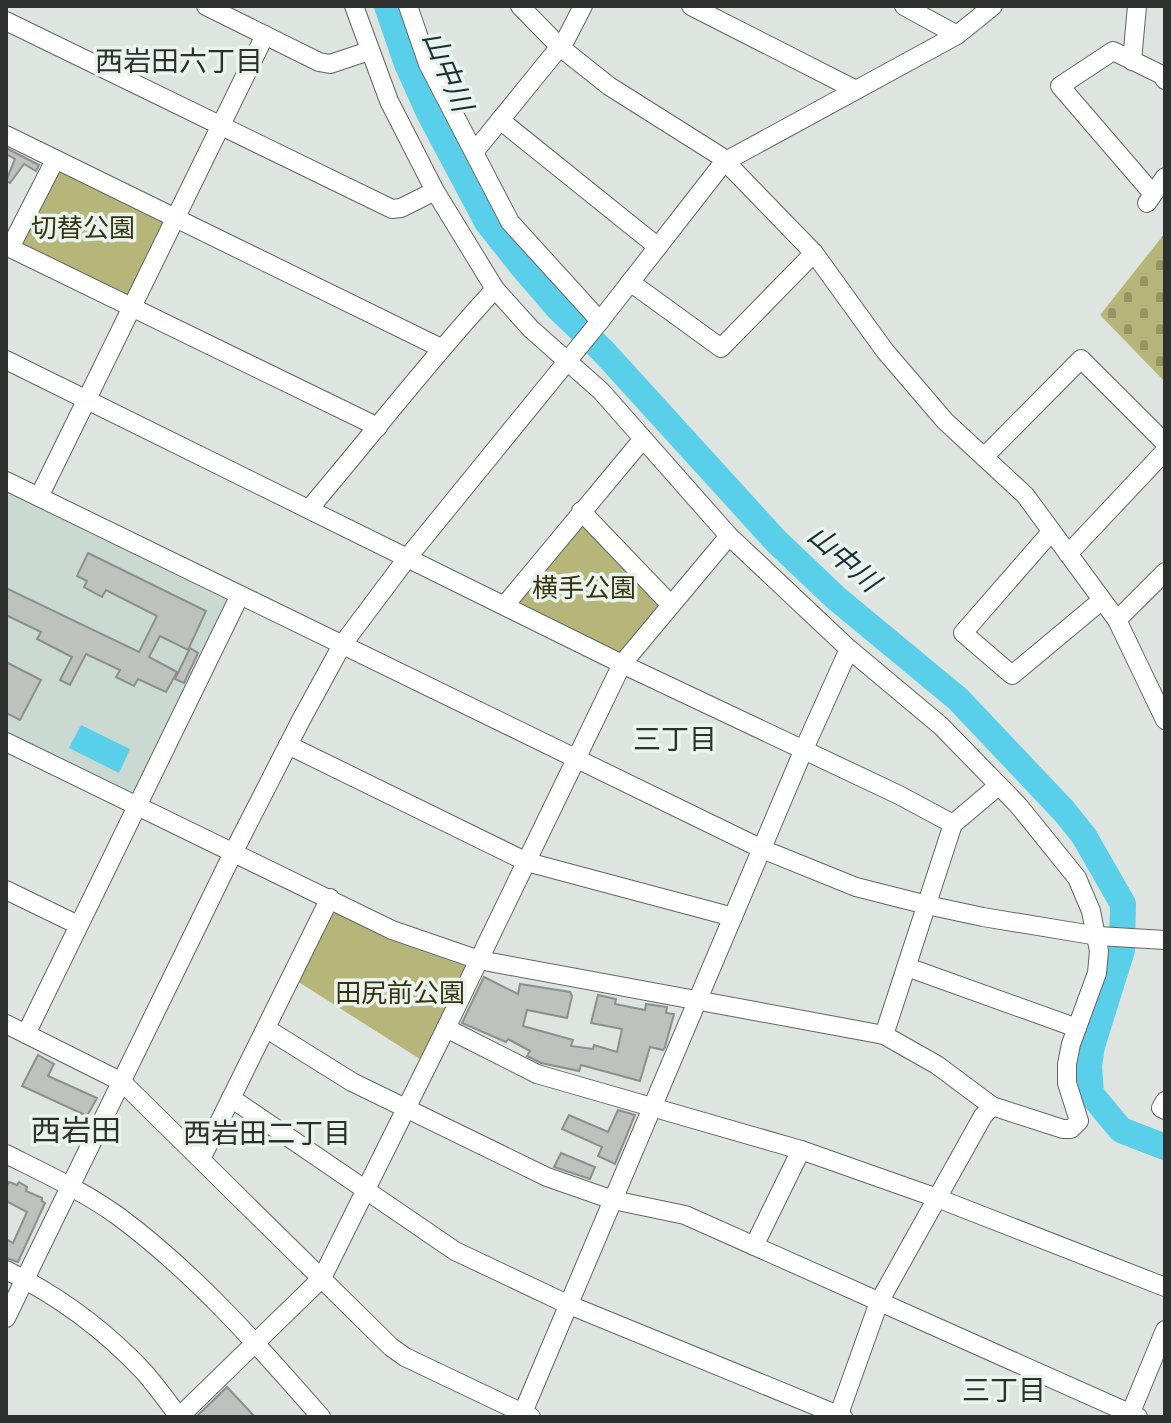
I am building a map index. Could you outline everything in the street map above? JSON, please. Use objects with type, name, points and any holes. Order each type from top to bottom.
[{"type":"street","points":[[206,6],[324,64],[369,51]]},
{"type":"street","points":[[6,742],[392,930],[479,960],[884,1035],[937,1065],[992,1106],[1063,1129],[1071,1129],[1079,1121],[1067,1083],[1067,1064],[1097,973],[1098,936],[1077,878],[1018,805],[941,726],[849,649],[729,536],[601,391],[569,358],[531,329],[495,289],[435,191],[389,101],[354,6]]},
{"type":"street","points":[[408,6],[428,64],[510,222],[598,323]]},
{"type":"street","points":[[520,6],[560,47],[609,86],[724,162],[814,253],[885,351],[945,421],[1025,495],[1117,620],[1165,720]]},
{"type":"street","points":[[475,151],[560,47],[583,6]]},
{"type":"street","points":[[691,6],[856,90]]},
{"type":"street","points":[[904,6],[957,35]]},
{"type":"street","points":[[6,1318],[288,745],[342,645],[408,557],[724,162],[957,35],[993,6]]},
{"type":"street","points":[[1132,61],[1137,6]]},
{"type":"street","points":[[6,21],[392,209],[401,208],[435,191]]},
{"type":"street","points":[[39,497],[265,35]]},
{"type":"street","points":[[1165,80],[1162,75],[1113,51],[1060,86],[1150,199],[1165,177]]},
{"type":"street","points":[[500,120],[658,247]]},
{"type":"street","points":[[6,135],[441,348]]},
{"type":"street","points":[[55,160],[8,247],[378,427]]},
{"type":"street","points":[[630,282],[721,348],[814,253]]},
{"type":"street","points":[[309,509],[441,348],[495,289]]},
{"type":"street","points":[[984,457],[1081,359],[1165,443]]},
{"type":"street","points":[[6,360],[953,824]]},
{"type":"street","points":[[505,605],[642,440]]},
{"type":"street","points":[[1068,554],[1165,451]]},
{"type":"street","points":[[6,481],[762,849],[856,887],[983,917],[1165,945]]},
{"type":"street","points":[[581,511],[671,605]]},
{"type":"street","points":[[1051,532],[963,633],[1012,675],[1102,600]]},
{"type":"street","points":[[6,1270],[25,1279],[88,1322],[124,1352],[146,1374],[179,1417],[322,1278],[622,664],[729,536]]},
{"type":"street","points":[[1117,620],[1165,572]]},
{"type":"street","points":[[26,1034],[240,595]]},
{"type":"street","points":[[6,1024],[122,1082],[391,1347],[405,1357],[525,1416],[567,1304],[849,649]]},
{"type":"street","points":[[288,745],[527,862],[733,917]]},
{"type":"street","points":[[884,1035],[953,824],[998,786]]},
{"type":"street","points":[[6,890],[78,925]]},
{"type":"street","points":[[201,1159],[330,898]]},
{"type":"street","points":[[907,967],[1077,1028]]},
{"type":"street","points":[[446,1028],[537,1074],[801,1150],[937,1198],[1165,1287]]},
{"type":"street","points":[[267,1029],[352,1082],[547,1177],[613,1200],[685,1215],[1132,1416],[1165,1330]]},
{"type":"street","points":[[231,1098],[455,1251],[567,1304],[839,1416],[879,1302],[983,1116],[992,1106]]},
{"type":"street","points":[[1165,1101],[1161,1108],[1165,1110]]},
{"type":"street","points":[[754,1246],[801,1150]]},
{"type":"street","points":[[6,1154],[71,1187],[115,1214],[154,1244],[217,1301],[321,1417]]},
{"type":"shaded area","points":[[6,491],[230,599],[138,791],[127,791],[6,732]]},
{"type":"green space","name":"切替公園","points":[[63,169],[168,220],[128,299],[19,244],[58,172]]},
{"type":"green space","points":[[1165,233],[1165,382],[1100,315]]},
{"type":"green space","name":"横手公園","points":[[581,522],[661,602],[618,657],[518,601]]},
{"type":"green space","name":"田尻前公園","points":[[336,912],[390,940],[468,967],[423,1061],[297,981],[330,914]]},
{"type":"water","points":[[81,725],[130,749],[119,773],[69,748]]},
{"type":"building","points":[[6,148],[39,165],[36,171],[24,164],[10,183],[6,181],[15,159],[6,154]]},
{"type":"building","points":[[88,553],[206,611],[188,650],[160,636],[149,657],[177,672],[166,692],[138,679],[134,686],[116,677],[120,670],[86,654],[70,685],[60,680],[72,657],[37,639],[41,632],[6,615],[6,588],[139,652],[157,616],[106,590],[102,597],[84,587],[87,581],[77,576]]},
{"type":"building","points":[[190,648],[198,653],[184,683],[175,679]]},
{"type":"building","points":[[6,662],[41,680],[20,720],[6,713]]},
{"type":"building","points":[[484,977],[518,994],[520,984],[570,992],[572,996],[567,1018],[527,1010],[523,1026],[573,1040],[571,1046],[593,1049],[594,1045],[617,1052],[622,1029],[591,1023],[598,995],[616,999],[615,1004],[645,1010],[646,1004],[667,1007],[666,1013],[674,1014],[665,1047],[663,1050],[650,1047],[640,1081],[581,1065],[579,1071],[541,1063],[527,1056],[530,1051],[508,1039],[506,1042],[462,1023]]},
{"type":"building","points":[[38,1055],[54,1064],[48,1076],[97,1098],[87,1116],[22,1086]]},
{"type":"building","points":[[618,1110],[635,1115],[615,1164],[598,1156],[602,1147],[562,1129],[569,1115],[608,1132]]},
{"type":"building","points":[[561,1153],[595,1167],[590,1179],[554,1167]]},
{"type":"building","points":[[9,1182],[17,1185],[19,1182],[27,1187],[26,1191],[42,1198],[45,1203],[18,1262],[6,1258],[6,1239],[13,1243],[27,1212],[6,1201]]},
{"type":"building","points":[[227,1387],[255,1417],[196,1417]]},
{"type":"waterway","name":"山中川","points":[[387,6],[407,64],[429,113],[487,222],[521,265],[776,541],[836,598],[958,699],[1084,836],[1123,904],[1122,950],[1092,1046],[1089,1066],[1091,1094],[1121,1130],[1165,1147]]},
{"type":"district","name":"西岩田六丁目","points":[[179,61]]},
{"type":"district","name":"三丁目","points":[[675,739]]},
{"type":"district","name":"西岩田","points":[[76,1131]]},
{"type":"district","name":"西岩田二丁目","points":[[267,1133]]},
{"type":"district","name":"三丁目","points":[[1004,1390]]}]
